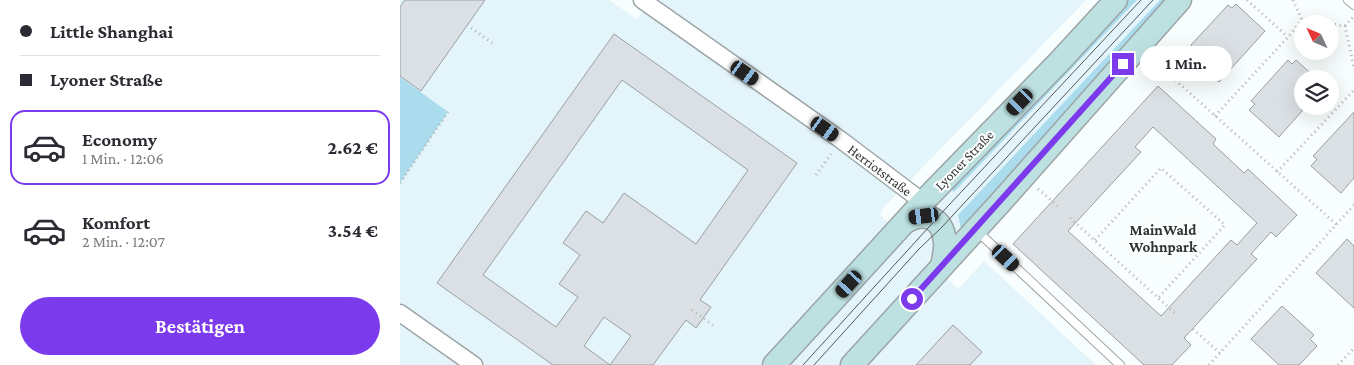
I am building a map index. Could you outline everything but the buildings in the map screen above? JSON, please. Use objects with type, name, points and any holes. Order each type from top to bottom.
[{"type":"main road","name":"Lyoner Straße","points":[[774,365],[923,202],[1060,61],[1116,0]]},
{"type":"main road","points":[[852,365],[1180,0]]},
{"type":"main road","points":[[905,222],[914,217],[924,216],[935,220],[941,228],[945,242],[942,266]]},
{"type":"street","name":"Herriotstraße","points":[[642,0],[841,140],[923,202]]},
{"type":"street","points":[[400,313],[474,365]]},
{"type":"lane","points":[[1348,0],[1354,5]]},
{"type":"lane","points":[[975,230],[1120,365]]},
{"type":"path","points":[[1247,0],[1288,37]]},
{"type":"path","points":[[1293,0],[1300,15]]},
{"type":"path","points":[[1345,26],[1354,16]]},
{"type":"path","points":[[1339,25],[1345,26]]},
{"type":"path","points":[[467,26],[495,45]]},
{"type":"path","points":[[1345,26],[1354,68]]},
{"type":"path","points":[[1215,116],[1294,30]]},
{"type":"path","points":[[1150,58],[1336,225]]},
{"type":"path","points":[[1277,172],[1354,90]]},
{"type":"path","points":[[400,183],[448,112]]},
{"type":"path","points":[[816,175],[831,154]]},
{"type":"path","points":[[1094,240],[1161,168],[1225,226],[1158,298]]},
{"type":"path","points":[[1038,189],[1058,207]]},
{"type":"path","points":[[1209,365],[1354,206]]},
{"type":"path","points":[[1070,218],[1177,315]]},
{"type":"path","points":[[692,310],[713,325]]},
{"type":"path","points":[[1193,329],[1220,354]]},
{"type":"path","points":[[1338,365],[1354,348]]},
{"type":"shaded area","points":[[400,0],[609,0],[637,19],[651,0],[1086,0],[884,207],[880,215],[903,236],[912,226],[927,223],[935,240],[933,251],[928,260],[958,289],[984,261],[1096,365],[400,365]]},
{"type":"shaded area","points":[[1128,0],[1169,0],[950,246],[947,227],[937,199]]},
{"type":"shaded area","points":[[1128,0],[1137,0],[954,192],[949,186]]},
{"type":"shaded area","points":[[1160,0],[1169,0],[962,233],[958,215]]},
{"type":"shaded area","points":[[400,77],[448,112],[400,183]]},
{"type":"tram line","points":[[803,365],[949,205],[1141,0]]},
{"type":"tram line","points":[[814,365],[919,249],[941,228],[1153,0]]},
{"type":"district","name":"MainWald Wohnpark","points":[[1163,238]]},
{"type":"route","points":[[912,299],[1123,64]]}]
